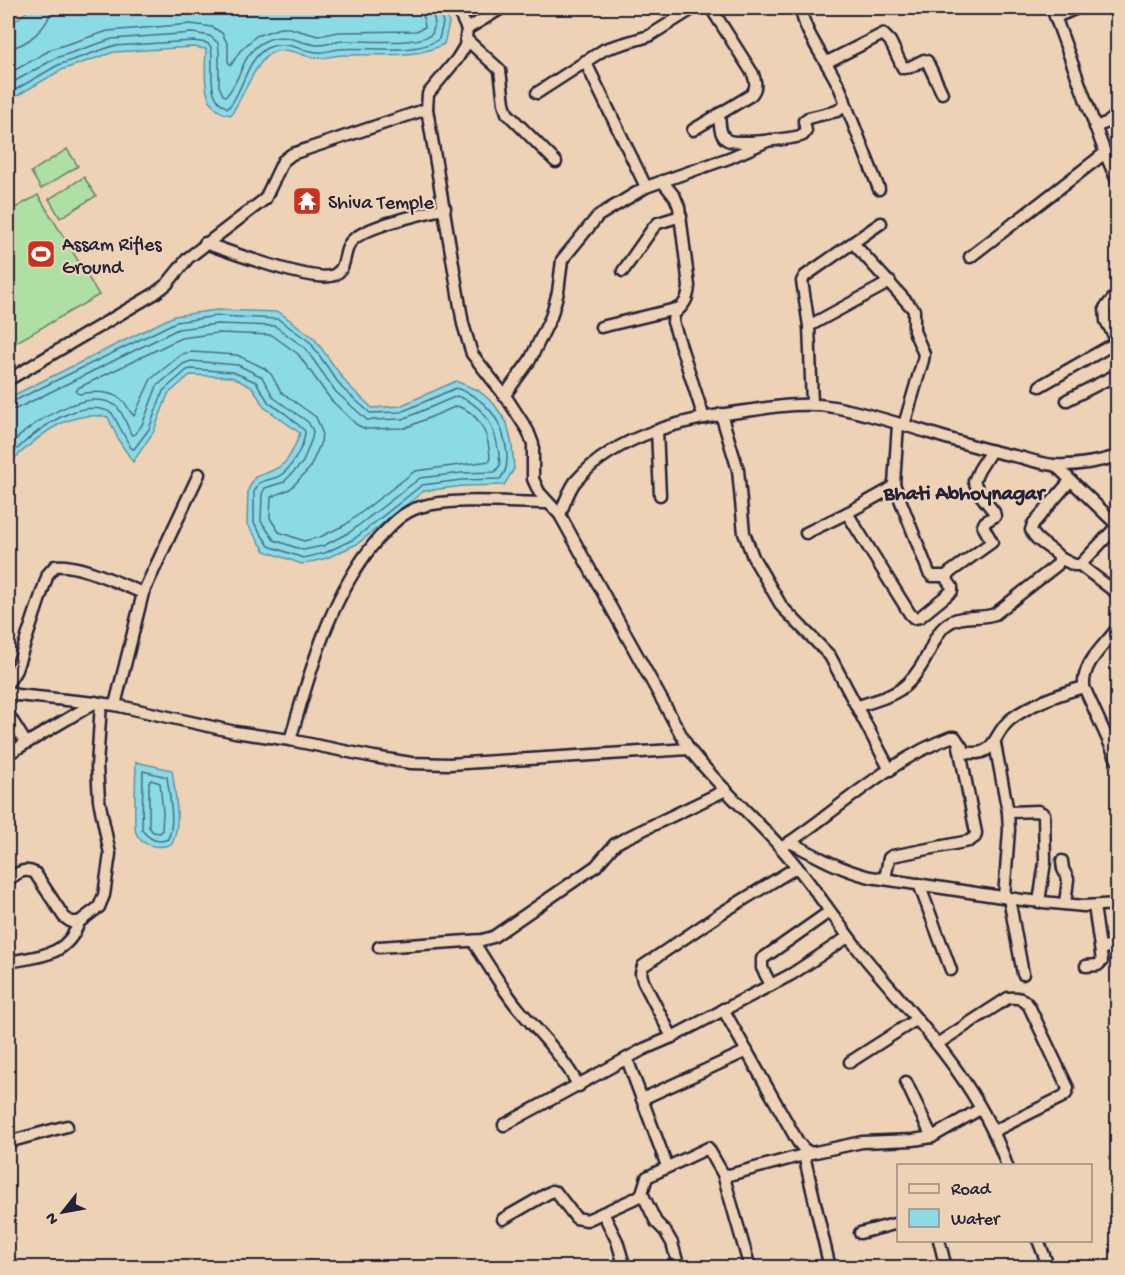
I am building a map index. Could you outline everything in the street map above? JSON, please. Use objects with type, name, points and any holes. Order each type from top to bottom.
[{"type":"street","points":[[457,8],[466,34],[465,46],[428,94],[427,109],[466,339],[472,354],[528,431],[533,444],[533,479],[538,492],[560,515],[689,749],[726,790],[786,845],[850,872],[1039,902],[1094,906],[1118,904]]},
{"type":"street","points":[[466,34],[502,8]]},
{"type":"street","points":[[537,93],[605,49],[658,31],[694,8]]},
{"type":"street","points":[[693,130],[751,95],[755,90],[756,83],[746,62],[711,8]]},
{"type":"street","points":[[801,8],[806,26],[827,62],[846,105],[879,189]]},
{"type":"street","points":[[1077,8],[1054,12],[1095,127],[1118,183]]},
{"type":"street","points":[[466,34],[500,70],[504,103],[511,119],[556,162]]},
{"type":"street","points":[[827,62],[883,34],[890,41],[903,68],[927,61],[942,93]]},
{"type":"street","points":[[585,61],[646,187]]},
{"type":"street","points":[[720,114],[721,131],[726,140],[732,142],[770,140],[803,135],[806,131],[804,121],[808,118],[837,111],[846,105]]},
{"type":"street","points":[[8,380],[143,302],[166,284],[188,258],[205,243],[265,199],[283,161],[292,154],[427,109]]},
{"type":"street","points":[[1095,127],[1115,117],[1118,109]]},
{"type":"street","points":[[504,396],[530,360],[551,317],[565,253],[597,216],[646,187],[729,158],[770,140]]},
{"type":"street","points":[[970,256],[1105,153]]},
{"type":"street","points":[[662,181],[675,197],[681,216],[689,286],[688,298],[674,314],[673,321],[704,418]]},
{"type":"street","points":[[205,243],[298,273],[331,276],[337,274],[342,268],[349,244],[357,236],[376,228],[445,208]]},
{"type":"street","points":[[623,271],[658,223],[681,216]]},
{"type":"street","points":[[812,404],[809,326],[802,281],[881,223]]},
{"type":"street","points":[[806,533],[891,489],[894,484],[901,424],[924,354],[914,332],[914,310],[854,244]]},
{"type":"street","points":[[809,326],[890,282]]},
{"type":"street","points":[[1040,386],[1117,343],[1106,321],[1105,308],[1118,293]]},
{"type":"street","points":[[601,327],[680,308]]},
{"type":"street","points":[[1067,400],[1118,374]]},
{"type":"street","points":[[560,515],[574,484],[588,470],[627,443],[657,431],[704,418],[782,406],[812,404],[834,407],[991,451],[1054,465],[1091,462],[1118,456]]},
{"type":"street","points":[[721,414],[738,470],[742,525],[753,557],[782,607],[830,656],[890,770]]},
{"type":"street","points":[[657,431],[660,495]]},
{"type":"street","points":[[894,484],[929,573],[936,576],[947,576],[993,542],[983,526],[994,516],[994,512],[974,481],[978,470],[991,451]]},
{"type":"street","points":[[1054,465],[1117,526],[1080,565]]},
{"type":"street","points":[[115,705],[143,593],[199,474]]},
{"type":"street","points":[[1070,481],[1033,524],[1031,530],[1034,536],[1060,558],[1074,565],[1080,565],[1118,594]]},
{"type":"street","points":[[290,740],[330,616],[357,567],[371,547],[402,515],[419,507],[441,502],[548,503]]},
{"type":"street","points":[[848,513],[909,614],[914,618],[920,617],[952,591],[947,576]]},
{"type":"street","points":[[858,706],[888,697],[904,687],[928,656],[937,635],[946,625],[965,616],[988,617],[995,614],[1057,565],[1060,558]]},
{"type":"street","points":[[8,683],[16,670],[48,574],[55,566],[66,566],[85,571],[143,593]]},
{"type":"street","points":[[1118,627],[1086,668],[1083,678],[1084,687],[1118,762]]},
{"type":"street","points":[[1023,974],[1006,898],[1009,848],[1008,812],[995,744],[1003,726],[1009,720],[1046,700],[1084,687]]},
{"type":"street","points":[[8,692],[17,695],[99,702],[235,732],[411,763],[449,765],[689,749]]},
{"type":"street","points":[[8,754],[99,702]]},
{"type":"street","points":[[8,962],[61,949],[75,935],[79,922],[99,907],[104,895],[110,854],[99,800],[97,766],[99,702]]},
{"type":"street","points":[[8,714],[26,743]]},
{"type":"street","points":[[786,845],[890,770],[947,738],[955,737],[962,749],[970,753],[985,750],[995,744]]},
{"type":"street","points":[[885,879],[889,858],[892,856],[969,841],[975,837],[958,741]]},
{"type":"street","points":[[379,947],[473,941],[502,933],[596,866],[615,844],[726,790]]},
{"type":"street","points":[[1008,812],[1038,811],[1044,814],[1045,862],[1039,902]]},
{"type":"street","points":[[786,845],[797,867],[829,912],[937,1044],[994,1131],[1006,1164]]},
{"type":"street","points":[[1062,861],[1068,879],[1065,904]]},
{"type":"street","points":[[672,1037],[643,981],[641,973],[643,966],[723,912],[797,867]]},
{"type":"street","points":[[8,880],[21,871],[28,870],[35,873],[64,917],[71,922],[79,922]]},
{"type":"street","points":[[919,884],[951,970]]},
{"type":"street","points":[[1086,966],[1098,965],[1102,961],[1094,906]]},
{"type":"street","points":[[771,985],[762,968],[762,960],[829,912]]},
{"type":"street","points":[[504,1125],[792,974],[848,937]]},
{"type":"street","points":[[473,941],[500,984],[556,1050],[579,1086]]},
{"type":"street","points":[[1101,949],[1118,944]]},
{"type":"street","points":[[937,1044],[1008,998],[1017,997],[1029,1006],[1068,1088],[1066,1094],[994,1131]]},
{"type":"street","points":[[723,1010],[807,1154],[830,1268]]},
{"type":"street","points":[[850,1062],[917,1019]]},
{"type":"street","points":[[642,1099],[747,1051]]},
{"type":"street","points":[[627,1059],[664,1162],[670,1166]]},
{"type":"street","points":[[906,1082],[932,1137]]},
{"type":"street","points":[[723,1174],[729,1175],[862,1142],[932,1137],[980,1109]]},
{"type":"street","points":[[8,1142],[67,1126]]},
{"type":"street","points":[[502,1219],[552,1191],[559,1196],[576,1218],[587,1220],[630,1201],[642,1193],[647,1177],[708,1148],[723,1174],[750,1268]]},
{"type":"street","points":[[642,1193],[656,1222],[672,1243],[679,1268]]},
{"type":"street","points":[[603,1213],[617,1241],[625,1268]]},
{"type":"street","points":[[860,1233],[897,1223]]},
{"type":"street","points":[[940,1242],[946,1268]]},
{"type":"street","points":[[1039,1242],[1049,1268]]},
{"type":"green space","points":[[67,149],[78,166],[41,189],[31,172]]},
{"type":"green space","points":[[84,177],[96,196],[60,218],[49,199]]},
{"type":"green space","name":"Assam Rifles Ground","points":[[38,195],[99,295],[8,347],[8,212]]},
{"type":"water","points":[[31,8],[444,8],[449,23],[444,44],[420,52],[319,58],[282,50],[271,53],[260,64],[231,115],[221,112],[209,99],[205,79],[206,49],[193,47],[114,52],[61,70],[8,101],[8,27]]},
{"type":"water","points":[[217,310],[279,312],[314,338],[347,384],[372,408],[400,406],[456,381],[479,391],[494,404],[507,423],[514,469],[504,485],[463,486],[424,491],[357,544],[327,558],[302,564],[265,551],[247,524],[248,490],[255,477],[280,467],[293,451],[300,433],[264,407],[253,388],[232,377],[190,375],[168,394],[154,431],[133,462],[119,441],[108,417],[94,416],[69,420],[57,426],[35,440],[15,458],[8,454],[8,398],[174,316]]},
{"type":"water","points":[[136,762],[172,770],[177,827],[172,844],[151,846],[142,841],[136,833]]},
{"type":"place","name":"Shiva Temple","points":[[307,201]]},
{"type":"place","name":"Assam Rifles Ground","points":[[41,254]]},
{"type":"district","name":"Bhati Abhoynagar","points":[[964,492]]}]
